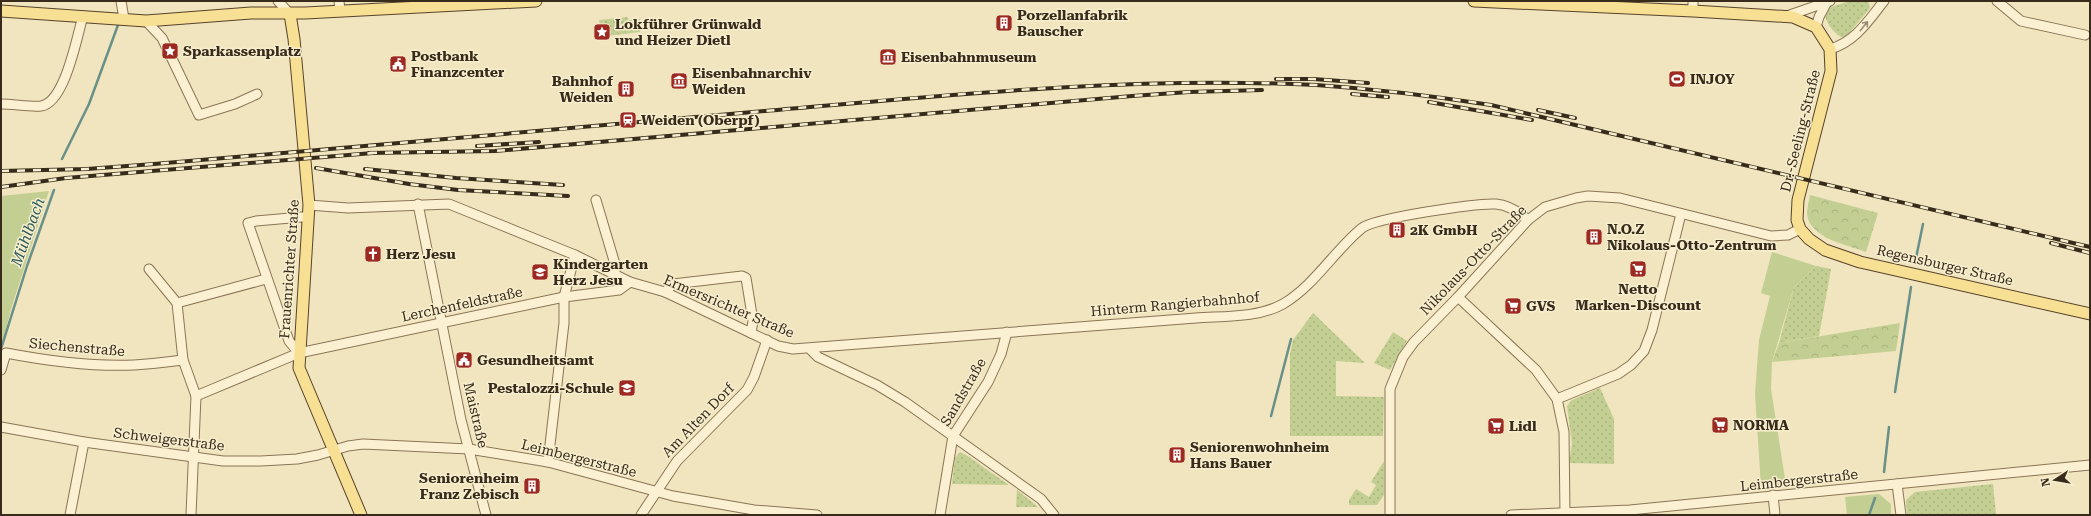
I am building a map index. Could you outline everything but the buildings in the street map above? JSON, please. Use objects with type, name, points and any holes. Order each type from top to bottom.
[{"type":"main road","points":[[1,11],[146,20],[251,13],[290,14],[340,6],[536,1]]},
{"type":"main road","points":[[1474,1],[1693,6],[1793,18],[1816,27]]},
{"type":"main road","name":"Frauenrichter Straße","points":[[290,14],[294,39],[309,205],[299,368],[361,515]]},
{"type":"main road","name":"Dr.-Seeling-Straße","points":[[1800,229],[1798,220],[1798,200],[1831,71],[1830,49],[1816,27]]},
{"type":"main road","name":"Regensburger Straße","points":[[1800,229],[1809,239],[1825,250],[1860,262],[2090,314]]},
{"type":"street","points":[[122,1],[124,19]]},
{"type":"street","points":[[278,1],[290,14]]},
{"type":"street","points":[[1830,49],[1848,42],[1856,35],[1884,1]]},
{"type":"street","points":[[1997,1],[2021,21],[2085,35]]},
{"type":"street","points":[[1784,17],[1828,2]]},
{"type":"street","points":[[1816,27],[1819,17],[1828,2]]},
{"type":"street","points":[[1,104],[41,106],[55,97],[68,68],[83,16]]},
{"type":"street","points":[[146,20],[162,38],[199,115],[235,104],[257,94]]},
{"type":"street","name":"Nikolaus-Otto-Straße","points":[[1390,515],[1390,389],[1403,357],[1414,342],[1458,297],[1528,220],[1545,207],[1558,202],[1588,196],[1620,198],[1771,236],[1788,234],[1800,229]]},
{"type":"street","points":[[596,200],[615,264],[615,274]]},
{"type":"street","name":"Ermersrichter Straße","points":[[309,205],[348,208],[418,204],[449,204],[575,255],[630,282],[665,292],[767,340],[793,349],[810,349]]},
{"type":"street","name":"Maistraße","points":[[418,204],[441,322],[469,449],[486,515]]},
{"type":"street","name":"Hinterm Rangierbahnhof","points":[[810,349],[1258,312],[1280,305],[1297,294],[1362,228],[1377,221],[1415,214],[1496,204],[1520,212],[1528,220]]},
{"type":"street","points":[[1557,399],[1618,374],[1631,365],[1644,351],[1652,330],[1681,214]]},
{"type":"street","points":[[196,396],[299,353],[289,342],[266,279],[248,223],[302,217]]},
{"type":"street","points":[[548,462],[564,323],[564,297],[575,255]]},
{"type":"street","points":[[149,269],[177,303],[183,360],[196,396],[191,515]]},
{"type":"street","points":[[665,292],[673,284],[742,276],[746,278],[752,314],[753,321],[751,333]]},
{"type":"street","points":[[177,303],[266,279]]},
{"type":"street","name":"Lerchenfeldstraße","points":[[299,353],[564,297],[619,290],[630,282]]},
{"type":"street","points":[[1458,297],[1536,370],[1557,399],[1564,432],[1565,514]]},
{"type":"street","name":"Sandstraße","points":[[940,515],[953,436],[988,382],[1001,354],[1007,332]]},
{"type":"street","name":"Am Alten Dorf","points":[[641,515],[687,449],[747,390],[754,377],[767,340]]},
{"type":"street","points":[[810,349],[818,356],[899,399],[1041,499],[1054,515]]},
{"type":"street","name":"Siechenstraße","points":[[1,370],[6,353],[50,361],[96,365],[134,365],[183,360]]},
{"type":"street","name":"Schweigerstraße","points":[[1,427],[84,442],[193,458],[261,461],[311,456],[334,450]]},
{"type":"street","points":[[70,515],[84,442]]},
{"type":"street","name":"Leimbergerstraße","points":[[334,450],[348,446],[382,444],[469,449],[548,462],[673,496],[754,510],[817,515]]},
{"type":"street","name":"Leimbergerstraße","points":[[1511,515],[1565,514],[1630,510],[2090,465]]},
{"type":"street","points":[[1897,484],[1901,515]]},
{"type":"street","points":[[1773,495],[1775,515]]},
{"type":"green space","points":[[1850,1],[1868,1],[1870,8],[1843,38],[1830,27],[1824,12],[1828,8]]},
{"type":"green space","points":[[628,17],[628,20],[640,19],[640,32],[606,36],[601,33],[599,20]]},
{"type":"green space","points":[[49,191],[11,309],[1,350],[1,196]]},
{"type":"green space","points":[[1810,195],[1878,213],[1866,252],[1830,239],[1815,229],[1809,222],[1807,214]]},
{"type":"green space","points":[[1772,252],[1816,266],[1794,287],[1772,362],[1771,389],[1786,485],[1761,487],[1755,394],[1759,340],[1770,296],[1761,293]]},
{"type":"green space","points":[[1816,266],[1831,269],[1819,336],[1779,343],[1794,287]]},
{"type":"green space","points":[[1313,313],[1365,363],[1336,361],[1336,396],[1384,397],[1383,436],[1290,436],[1290,354],[1293,340]]},
{"type":"green space","points":[[1900,323],[1896,351],[1772,362],[1779,343]]},
{"type":"green space","points":[[1393,332],[1407,341],[1390,370],[1374,363]]},
{"type":"green space","points":[[1600,388],[1614,419],[1614,464],[1569,463],[1572,444],[1567,406],[1572,400]]},
{"type":"green space","points":[[960,452],[1009,485],[952,484],[955,458]]},
{"type":"green space","points":[[1384,461],[1384,495],[1377,505],[1349,505],[1349,500],[1356,489],[1369,497],[1376,485],[1371,482]]},
{"type":"green space","points":[[1993,484],[1996,515],[1907,515],[1906,500],[1915,492]]},
{"type":"green space","points":[[1017,490],[1037,506],[1037,507],[1016,507]]},
{"type":"green space","points":[[1879,494],[1891,504],[1891,515],[1847,515],[1845,497]]},
{"type":"waterway","name":"Mühlbach","points":[[62,159],[89,104],[118,25]]},
{"type":"waterway","name":"Mühlbach","points":[[1,349],[27,266],[54,190]]},
{"type":"waterway","points":[[1915,263],[1923,224]]},
{"type":"waterway","points":[[1895,392],[1911,287]]},
{"type":"waterway","points":[[1271,416],[1291,339]]},
{"type":"waterway","points":[[1884,472],[1889,427]]},
{"type":"waterway","points":[[1869,515],[1875,498]]},
{"type":"railway","points":[[1276,79],[1313,79],[1368,83]]},
{"type":"railway","points":[[1,171],[87,169],[154,164],[972,93],[1109,85],[1178,83],[1316,85],[1404,93],[1491,105],[2090,247]]},
{"type":"railway","points":[[369,153],[495,151],[1132,96],[1189,92],[1262,90]]},
{"type":"railway","points":[[1352,94],[1388,97]]},
{"type":"railway","points":[[1429,102],[1532,120]]},
{"type":"railway","points":[[1538,110],[1575,118]]},
{"type":"railway","points":[[477,146],[539,142]]},
{"type":"railway","points":[[1,187],[66,178],[373,153]]},
{"type":"railway","points":[[316,168],[409,184],[458,190],[568,196]]},
{"type":"railway","points":[[365,169],[456,178],[563,185]]},
{"type":"railway","points":[[2051,243],[2090,253]]},
{"type":"place","name":"Porzellanfabrik Bauscher","points":[[1004,23]]},
{"type":"place","name":"Lokführer Grünwald und Heizer Dietl","points":[[602,32]]},
{"type":"place","name":"Sparkassenplatz","points":[[170,51]]},
{"type":"place","name":"Eisenbahnmuseum","points":[[888,57]]},
{"type":"place","name":"Postbank Finanzcenter","points":[[398,64]]},
{"type":"place","name":"INJOY","points":[[1677,79]]},
{"type":"place","name":"Eisenbahnarchiv Weiden","points":[[679,81]]},
{"type":"place","name":"Bahnhof Weiden","points":[[626,89]]},
{"type":"place","name":"Weiden (Oberpf)","points":[[628,120]]},
{"type":"place","name":"2K GmbH","points":[[1397,230]]},
{"type":"place","name":"N.O.Z Nikolaus-Otto-Zentrum","points":[[1594,237]]},
{"type":"place","name":"Herz Jesu","points":[[373,254]]},
{"type":"place","name":"Netto Marken-Discount","points":[[1638,269]]},
{"type":"place","name":"Kindergarten Herz Jesu","points":[[540,272]]},
{"type":"place","name":"GVS","points":[[1513,306]]},
{"type":"place","name":"Gesundheitsamt","points":[[464,360]]},
{"type":"place","name":"Pestalozzi-Schule","points":[[627,388]]},
{"type":"place","name":"NORMA","points":[[1720,425]]},
{"type":"place","name":"Lidl","points":[[1496,426]]},
{"type":"place","name":"Seniorenwohnheim Hans Bauer","points":[[1177,455]]},
{"type":"place","name":"Seniorenheim Franz Zebisch","points":[[532,486]]}]
